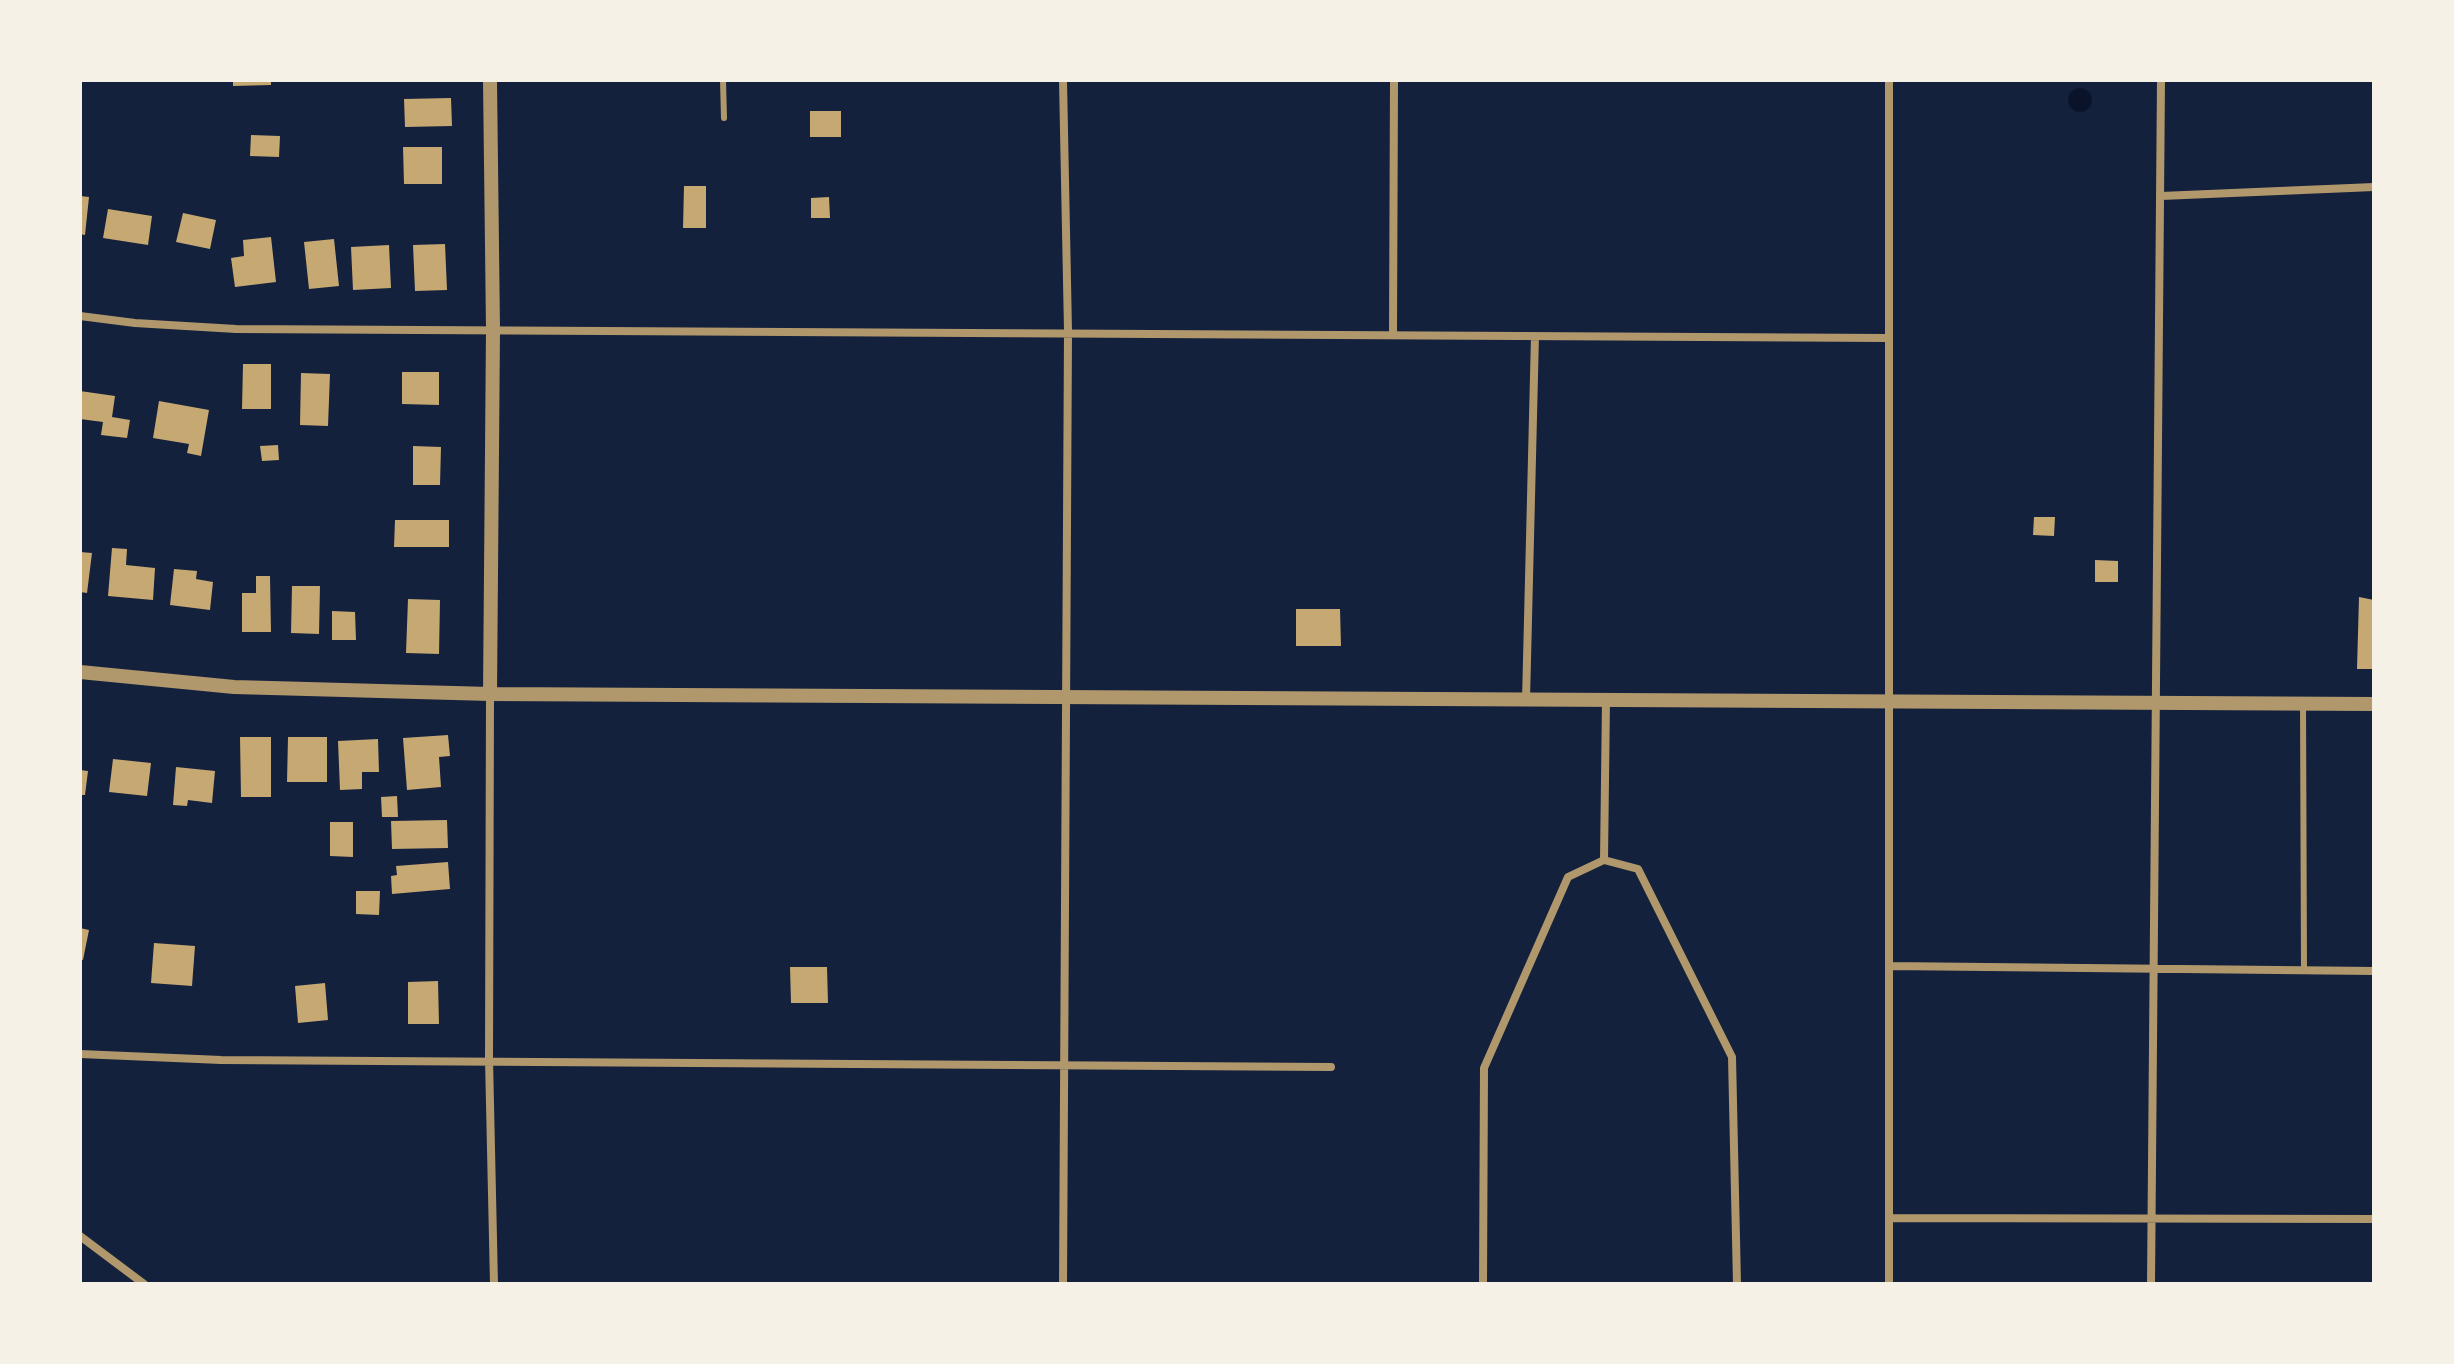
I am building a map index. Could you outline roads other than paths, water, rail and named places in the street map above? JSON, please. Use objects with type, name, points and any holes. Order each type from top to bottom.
[{"type":"street","points":[[490,80],[493,329],[489,1059],[494,1284]]},
{"type":"street","points":[[1063,80],[1068,331],[1063,1284]]},
{"type":"street","points":[[1393,333],[1394,80]]},
{"type":"street","points":[[1889,80],[1889,1284]]},
{"type":"street","points":[[2151,1284],[2161,80]]},
{"type":"street","points":[[2161,196],[2374,187]]},
{"type":"street","points":[[80,316],[135,323],[236,329],[1068,331],[1887,338]]},
{"type":"street","points":[[1526,700],[1535,336]]},
{"type":"street","points":[[80,672],[234,687],[490,694],[2374,704]]},
{"type":"street","points":[[1604,860],[1606,700]]},
{"type":"street","points":[[1483,1284],[1484,1068],[1568,877],[1604,860],[1638,869],[1732,1057],[1737,1284]]},
{"type":"street","points":[[1890,966],[2374,971]]},
{"type":"street","points":[[80,1054],[221,1060],[489,1059],[1331,1067]]},
{"type":"street","points":[[1889,1218],[2374,1219]]},
{"type":"street","points":[[80,1236],[144,1284]]},
{"type":"lane","points":[[723,80],[724,118]]},
{"type":"lane","points":[[2303,703],[2304,970]]},
{"type":"water","points":[[2080,88],[2089,91],[2092,100],[2089,109],[2080,112],[2071,109],[2068,100],[2071,91]]}]
